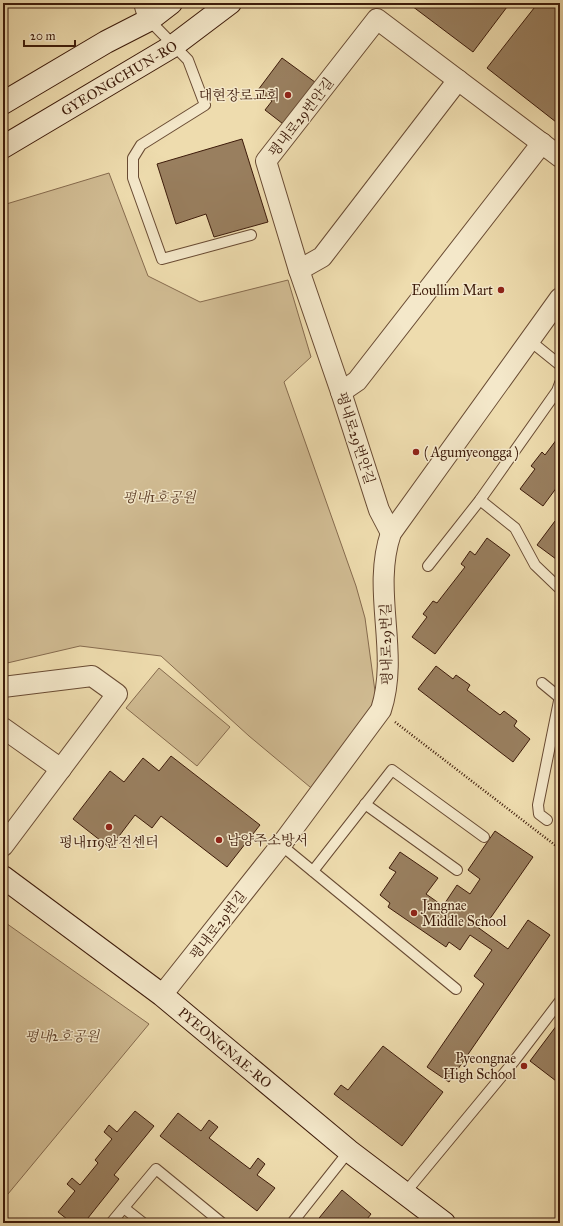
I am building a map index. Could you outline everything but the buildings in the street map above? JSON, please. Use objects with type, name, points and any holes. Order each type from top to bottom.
[{"type":"street","points":[[3,103],[106,42],[146,11],[171,3]]},
{"type":"street","name":"GYEONGCHUN-RO","points":[[3,147],[173,46],[230,3]]},
{"type":"street","name":"평내로29번안길","points":[[391,533],[379,510],[341,392],[299,270],[266,161],[377,19],[560,157]]},
{"type":"street","points":[[299,270],[322,257],[458,80]]},
{"type":"street","points":[[341,392],[357,381],[542,143]]},
{"type":"street","name":"평내로29번길","points":[[162,995],[281,845],[381,710],[389,676],[383,572],[385,549],[391,533],[560,298]]},
{"type":"street","points":[[3,687],[92,676],[117,694],[3,846]]},
{"type":"street","points":[[3,728],[61,769]]},
{"type":"street","name":"PYEONGNAE-RO","points":[[3,878],[162,995],[349,1151],[444,1223]]},
{"type":"lane","points":[[146,11],[173,46],[188,60],[205,105],[141,145],[133,158],[133,178],[162,259],[251,235]]},
{"type":"lane","points":[[529,340],[560,365]]},
{"type":"lane","points":[[428,566],[480,500],[557,391],[560,383]]},
{"type":"lane","points":[[480,500],[515,528],[535,565],[560,590]]},
{"type":"lane","points":[[542,683],[560,697],[538,805],[539,814],[547,820]]},
{"type":"lane","points":[[313,871],[392,770],[484,837]]},
{"type":"lane","points":[[365,804],[457,870]]},
{"type":"lane","points":[[281,845],[456,989]]},
{"type":"lane","points":[[404,1193],[515,1060],[560,1001]]},
{"type":"lane","points":[[292,1223],[349,1151]]},
{"type":"lane","points":[[111,1223],[156,1169],[222,1223]]},
{"type":"lane","points":[[124,1208],[143,1223]]},
{"type":"path","points":[[381,710],[560,849]]},
{"type":"green space","name":"평내1호공원","points":[[109,173],[148,276],[200,302],[288,280],[311,357],[284,382],[356,586],[365,618],[377,706],[316,792],[249,736],[161,656],[80,646],[3,664],[3,205]]},
{"type":"green space","points":[[159,668],[230,727],[197,766],[126,708]]},
{"type":"green space","name":"평내2호공원","points":[[3,921],[149,1024],[3,1200]]},
{"type":"place","name":"대현장로교회","points":[[288,95]]},
{"type":"place","name":"Eoullim Mart","points":[[501,290]]},
{"type":"place","name":"( Agumyeongga )","points":[[416,452]]},
{"type":"place","name":"평내119안전센터","points":[[109,827]]},
{"type":"place","name":"남양주소방서","points":[[219,840]]},
{"type":"place","name":"Jangnae Middle School","points":[[414,913]]},
{"type":"place","name":"Pyeongnae High School","points":[[524,1066]]}]
